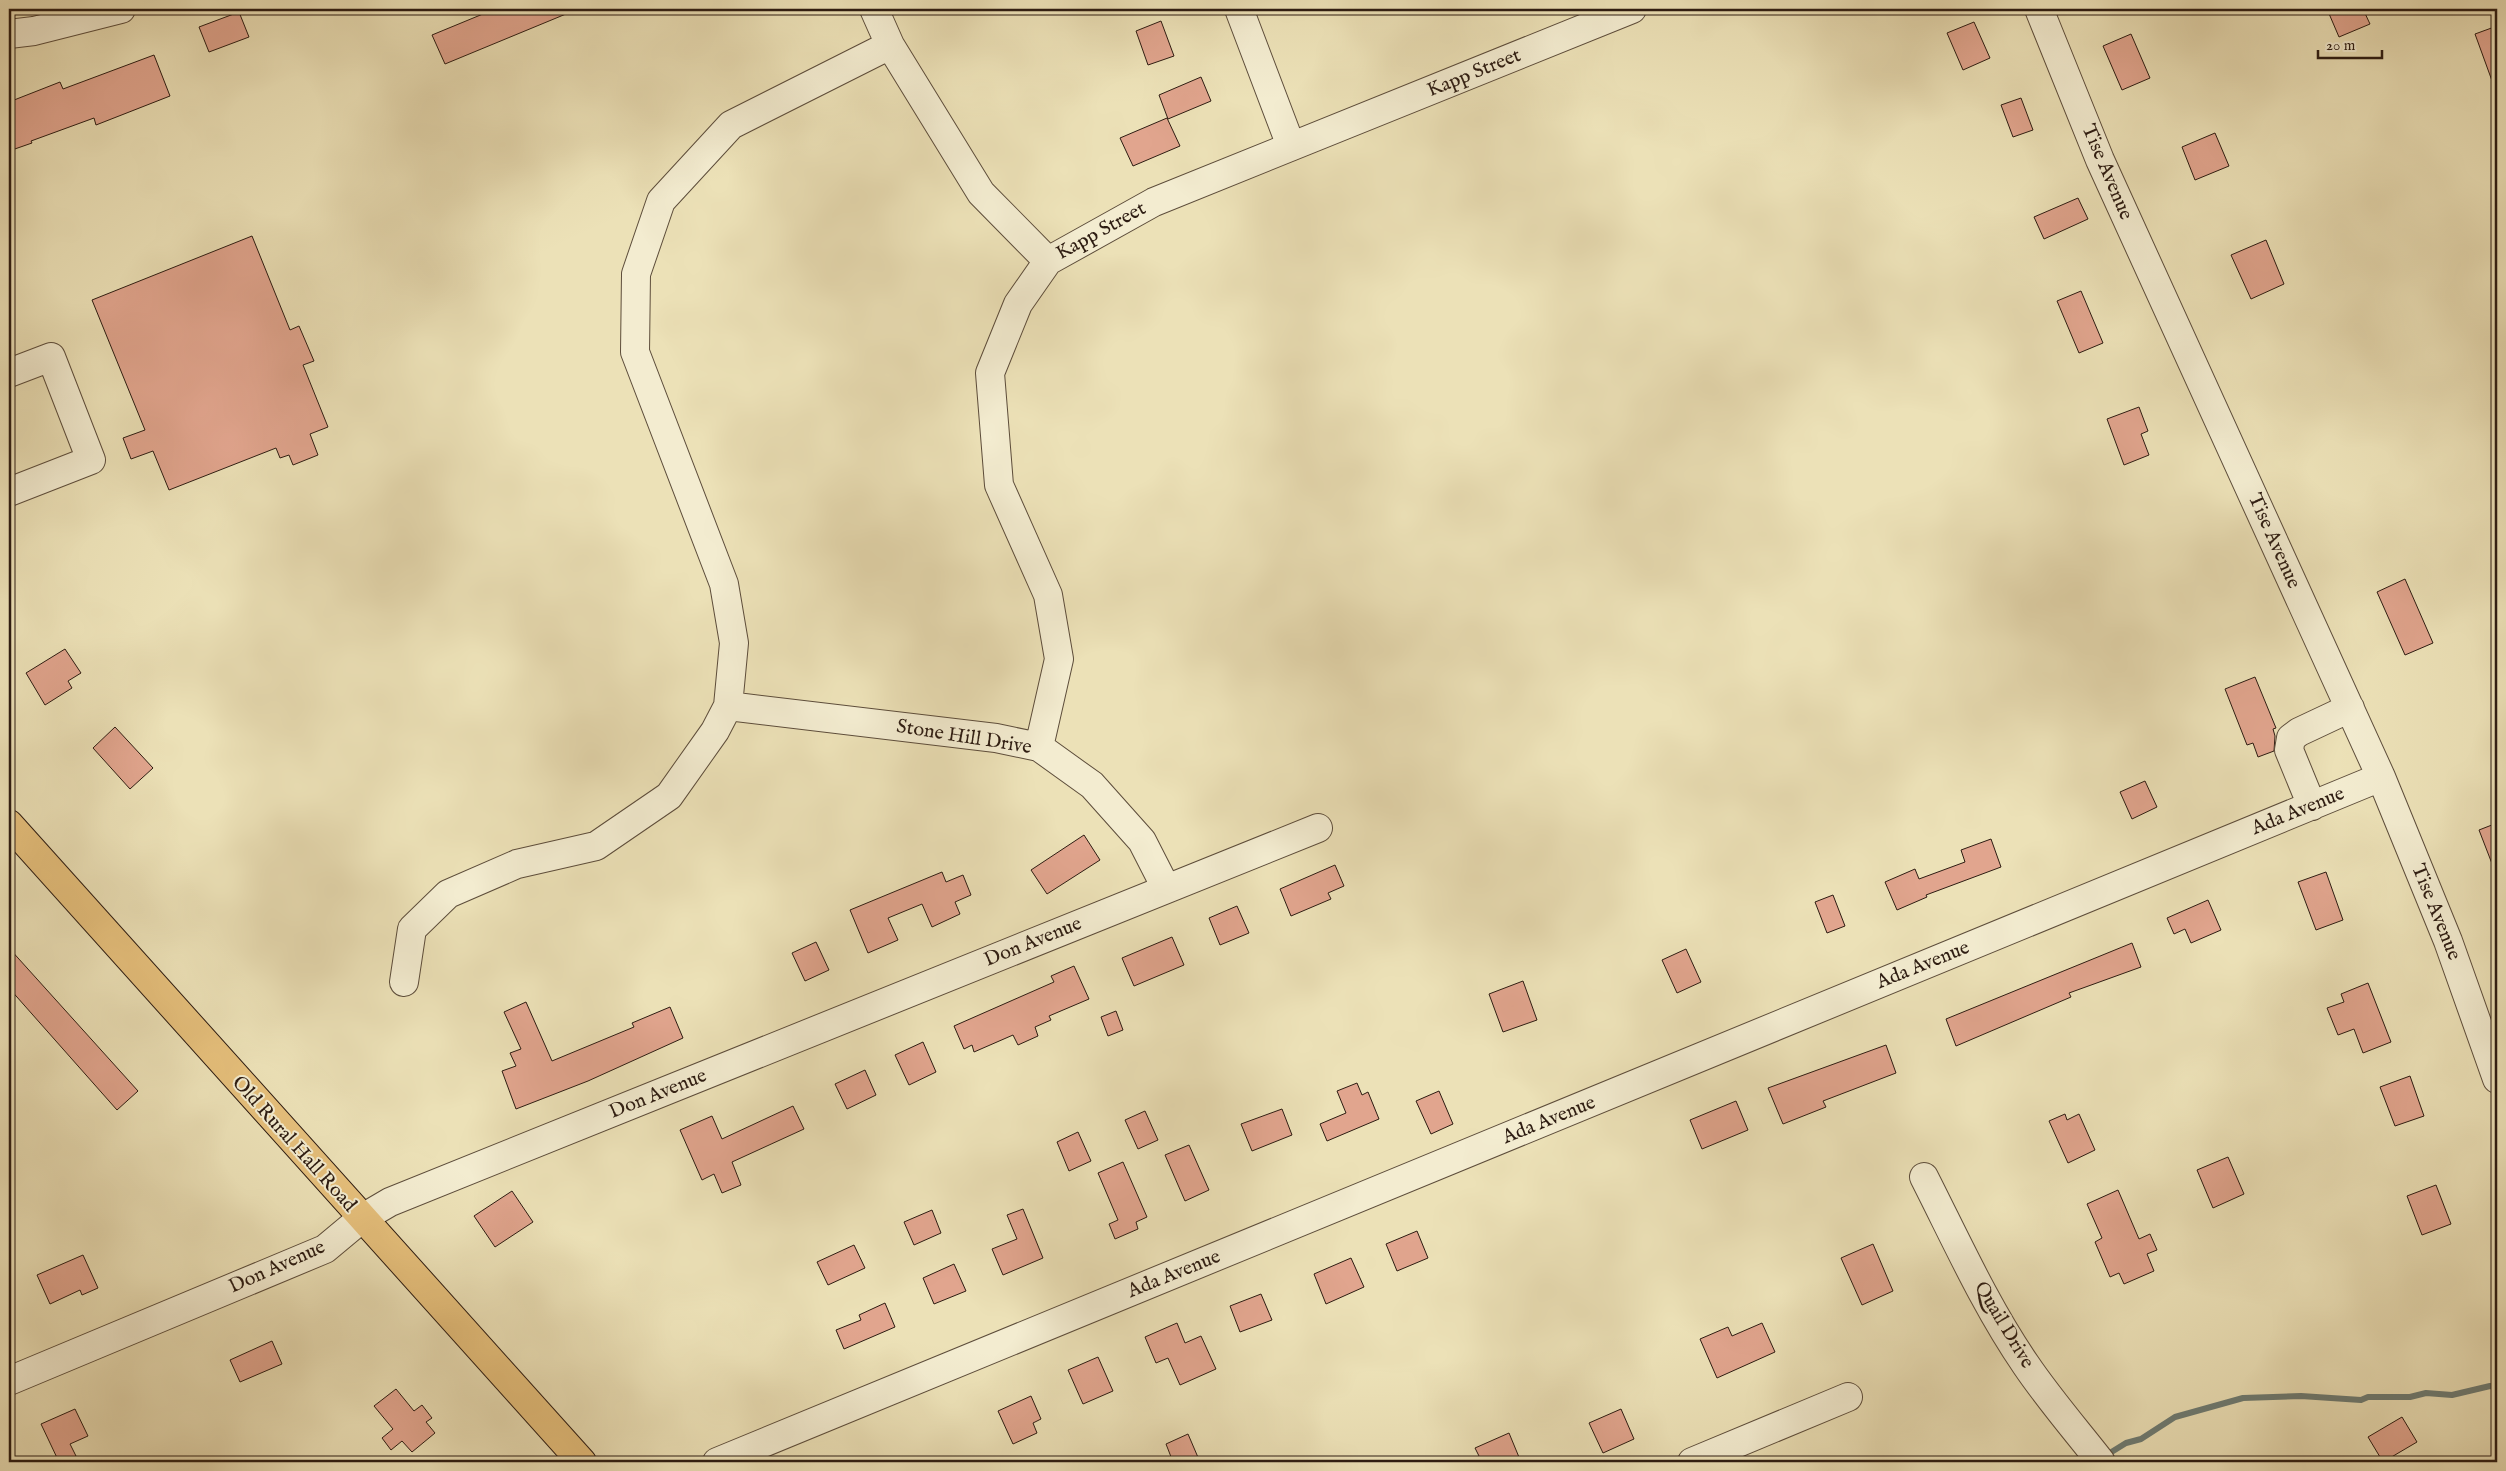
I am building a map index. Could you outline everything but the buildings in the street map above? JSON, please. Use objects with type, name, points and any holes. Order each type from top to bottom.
[{"type":"main road","name":"Old Rural Hall Road","points":[[9,824],[361,1219],[582,1462]]},
{"type":"street","points":[[9,34],[34,31],[121,9]]},
{"type":"street","points":[[874,9],[890,45],[981,192],[1048,261]]},
{"type":"street","points":[[1239,9],[1291,146]]},
{"type":"street","name":"Kapp Street","points":[[1039,748],[1059,658],[1048,595],[999,485],[990,372],[1018,304],[1048,261],[1154,202],[1632,9]]},
{"type":"street","name":"Tise Avenue","points":[[2039,9],[2100,160],[2381,777],[2448,940],[2497,1079]]},
{"type":"street","points":[[404,982],[412,928],[448,894],[517,864],[596,846],[669,796],[715,731],[728,706],[734,642],[724,584],[635,352],[636,274],[661,201],[730,125],[890,45]]},
{"type":"street","points":[[9,373],[51,357],[91,460],[9,492]]},
{"type":"street","name":"Stone Hill Drive","points":[[728,706],[996,738],[1039,748],[1092,785],[1142,841],[1166,888]]},
{"type":"street","points":[[2312,806],[2289,750],[2292,738],[2299,732],[2350,708]]},
{"type":"street","name":"Ada Avenue","points":[[717,1462],[2381,777]]},
{"type":"street","name":"Don Avenue","points":[[9,1381],[325,1249],[361,1219],[390,1202],[1318,828]]},
{"type":"street","name":"Quail Drive","points":[[1924,1177],[2009,1337],[2026,1365],[2101,1462]]},
{"type":"street","points":[[1692,1462],[1848,1397]]},
{"type":"waterway","points":[[2105,1456],[2126,1443],[2141,1439],[2175,1417],[2243,1398],[2301,1396],[2361,1400],[2368,1397],[2410,1397],[2426,1393],[2452,1395],[2490,1386],[2497,1387]]}]
